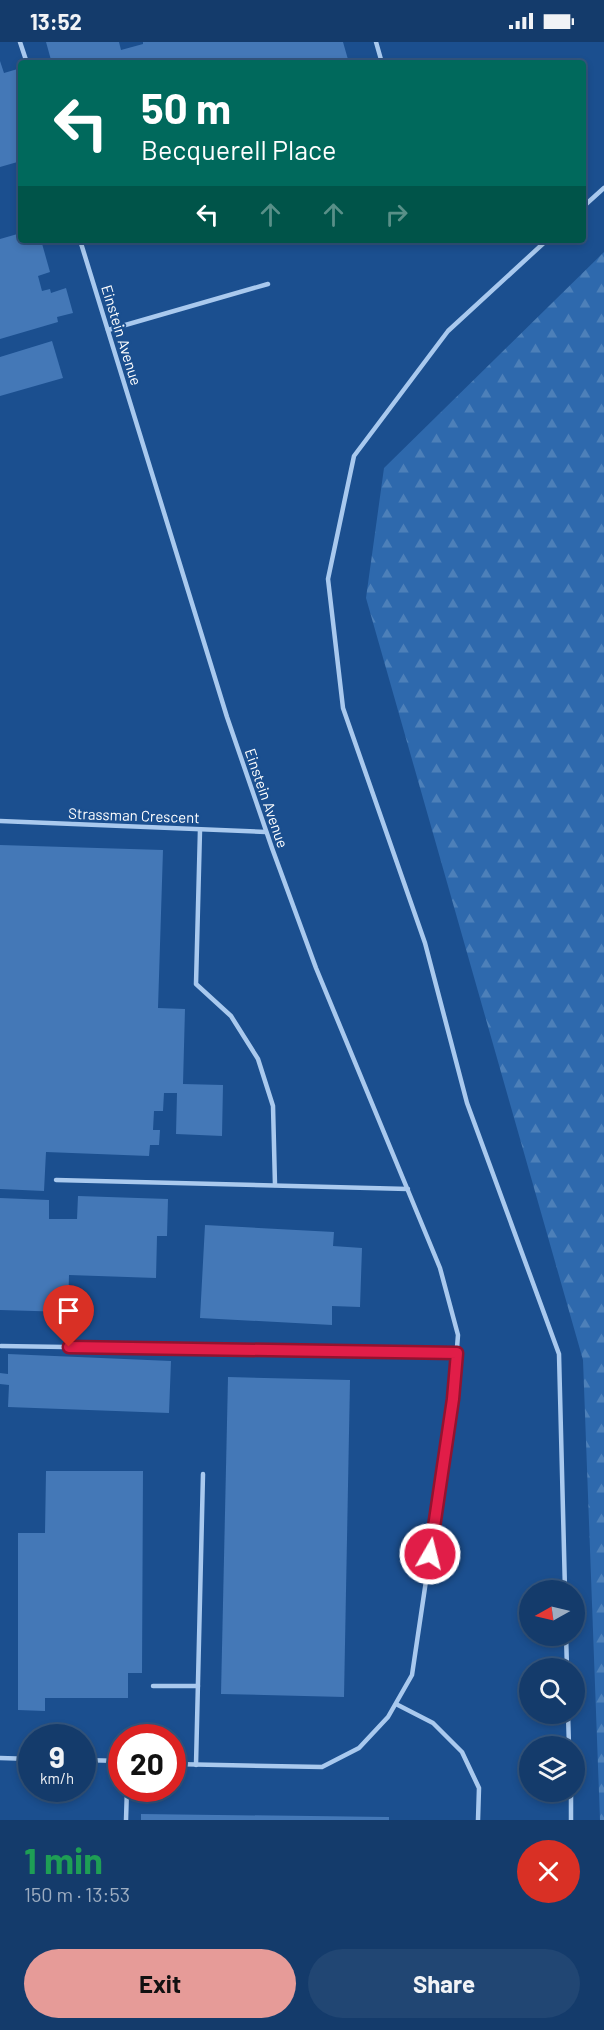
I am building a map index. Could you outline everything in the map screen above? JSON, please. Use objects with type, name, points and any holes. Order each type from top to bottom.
[{"type":"lane","points":[[20,42],[26,60]]},
{"type":"lane","points":[[376,42],[381,60]]},
{"type":"lane","points":[[586,204],[604,188]]},
{"type":"lane","name":"Einstein Avenue","points":[[81,243],[227,717],[266,832],[316,968],[440,1268],[458,1335],[453,1399],[412,1675],[388,1718],[359,1748],[322,1767],[186,1765]]},
{"type":"lane","points":[[544,243],[447,331],[354,456],[328,579],[343,708],[425,943],[467,1103],[559,1354],[565,1580]]},
{"type":"lane","points":[[108,330],[268,284]]},
{"type":"lane","name":"Strassman Crescent","points":[[0,821],[266,832]]},
{"type":"lane","points":[[200,830],[196,984],[231,1016],[258,1059],[273,1106],[275,1185]]},
{"type":"lane","points":[[56,1180],[408,1189]]},
{"type":"lane","points":[[1,1346],[457,1353]]},
{"type":"lane","points":[[196,1765],[203,1474]]},
{"type":"lane","points":[[153,1686],[198,1686]]},
{"type":"lane","points":[[396,1704],[433,1723],[462,1752],[479,1788],[478,1820]]},
{"type":"lane","points":[[0,1758],[18,1758]]},
{"type":"lane","points":[[126,1820],[127,1802]]},
{"type":"lane","points":[[571,1802],[571,1820]]},
{"type":"green space","points":[[604,252],[604,1820],[600,1820],[583,1360],[366,598],[384,468]]},
{"type":"building","points":[[46,42],[119,42],[121,50],[143,44],[143,42],[343,42],[348,60],[51,60]]},
{"type":"building","points":[[0,61],[4,73],[18,69],[18,107],[16,108],[18,162],[0,167]]},
{"type":"building","points":[[18,234],[18,243],[42,243],[50,272],[38,276],[42,291],[50,289],[51,293],[66,288],[73,313],[57,317],[58,322],[0,339],[0,239]]},
{"type":"building","points":[[52,341],[63,378],[0,396],[0,357]]},
{"type":"building","points":[[0,845],[163,850],[158,1008],[185,1009],[183,1084],[223,1085],[222,1136],[176,1134],[177,1093],[164,1093],[163,1111],[154,1111],[153,1130],[160,1130],[159,1145],[150,1145],[149,1156],[46,1152],[44,1191],[0,1189]]},
{"type":"building","points":[[78,1196],[168,1199],[167,1236],[157,1236],[156,1278],[69,1275],[68,1312],[0,1310],[0,1198],[49,1200],[49,1219],[77,1219]]},
{"type":"building","points":[[205,1225],[334,1232],[333,1246],[362,1248],[360,1307],[332,1306],[332,1325],[200,1318]]},
{"type":"building","points":[[8,1354],[171,1361],[169,1413],[8,1407],[9,1385],[0,1384],[0,1373],[8,1374]]},
{"type":"building","points":[[228,1377],[350,1380],[344,1697],[221,1694]]},
{"type":"building","points":[[46,1471],[143,1471],[142,1673],[128,1673],[128,1698],[45,1698],[45,1711],[18,1710],[18,1533],[45,1533]]},
{"type":"building","points":[[141,1814],[389,1817],[389,1820],[141,1820]]},
{"type":"route","points":[[69,1347],[457,1353],[453,1399],[430,1554]]}]
